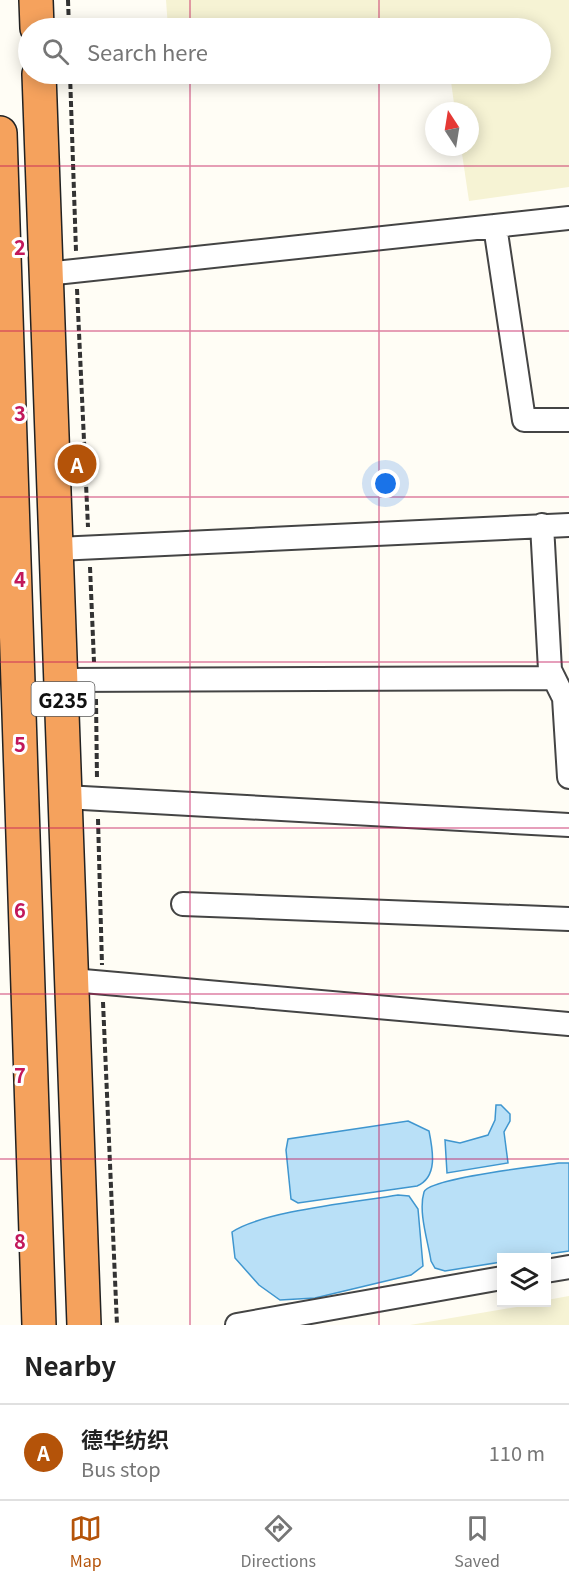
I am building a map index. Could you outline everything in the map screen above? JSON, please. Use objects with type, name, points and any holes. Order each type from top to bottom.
[{"type":"highway","points":[[36,0],[37,18]]},
{"type":"highway","name":"G235","points":[[39,84],[84,1325]]},
{"type":"highway","name":"G235","points":[[0,133],[39,1325]]},
{"type":"street","points":[[46,274],[569,218]]},
{"type":"street","points":[[495,226],[524,420],[569,420]]},
{"type":"street","points":[[542,525],[550,669],[567,698],[569,777]]},
{"type":"street","points":[[57,549],[569,525]]},
{"type":"street","points":[[62,680],[554,678]]},
{"type":"street","points":[[65,797],[569,825]]},
{"type":"street","points":[[183,904],[569,919]]},
{"type":"street","points":[[72,980],[569,1024]]},
{"type":"street","points":[[551,1269],[569,1267]]},
{"type":"street","points":[[237,1325],[497,1279]]},
{"type":"path","points":[[68,0],[69,18]]},
{"type":"shaded area","points":[[166,0],[569,0],[569,187],[469,201],[462,156],[479,156],[479,102],[454,102],[451,84],[551,84],[551,18],[167,18]]},
{"type":"shaded area","points":[[569,1296],[569,1325],[410,1325],[516,1307],[551,1307],[551,1299]]},
{"type":"water","points":[[496,1105],[501,1105],[510,1114],[510,1121],[504,1132],[508,1163],[447,1173],[445,1140],[460,1143],[488,1135],[495,1120]]},
{"type":"water","points":[[408,1121],[429,1131],[432,1163],[424,1182],[417,1186],[298,1203],[291,1199],[286,1150],[288,1139]]},
{"type":"water","points":[[569,1163],[569,1251],[551,1254],[497,1253],[497,1263],[445,1271],[435,1268],[431,1261],[423,1217],[424,1192],[444,1182],[509,1170]]},
{"type":"water","points":[[398,1195],[409,1196],[418,1209],[423,1266],[411,1275],[315,1298],[280,1300],[259,1285],[235,1258],[232,1232],[246,1225],[287,1213]]},
{"type":"place","name":"德华纺织","points":[[77,464]]}]
